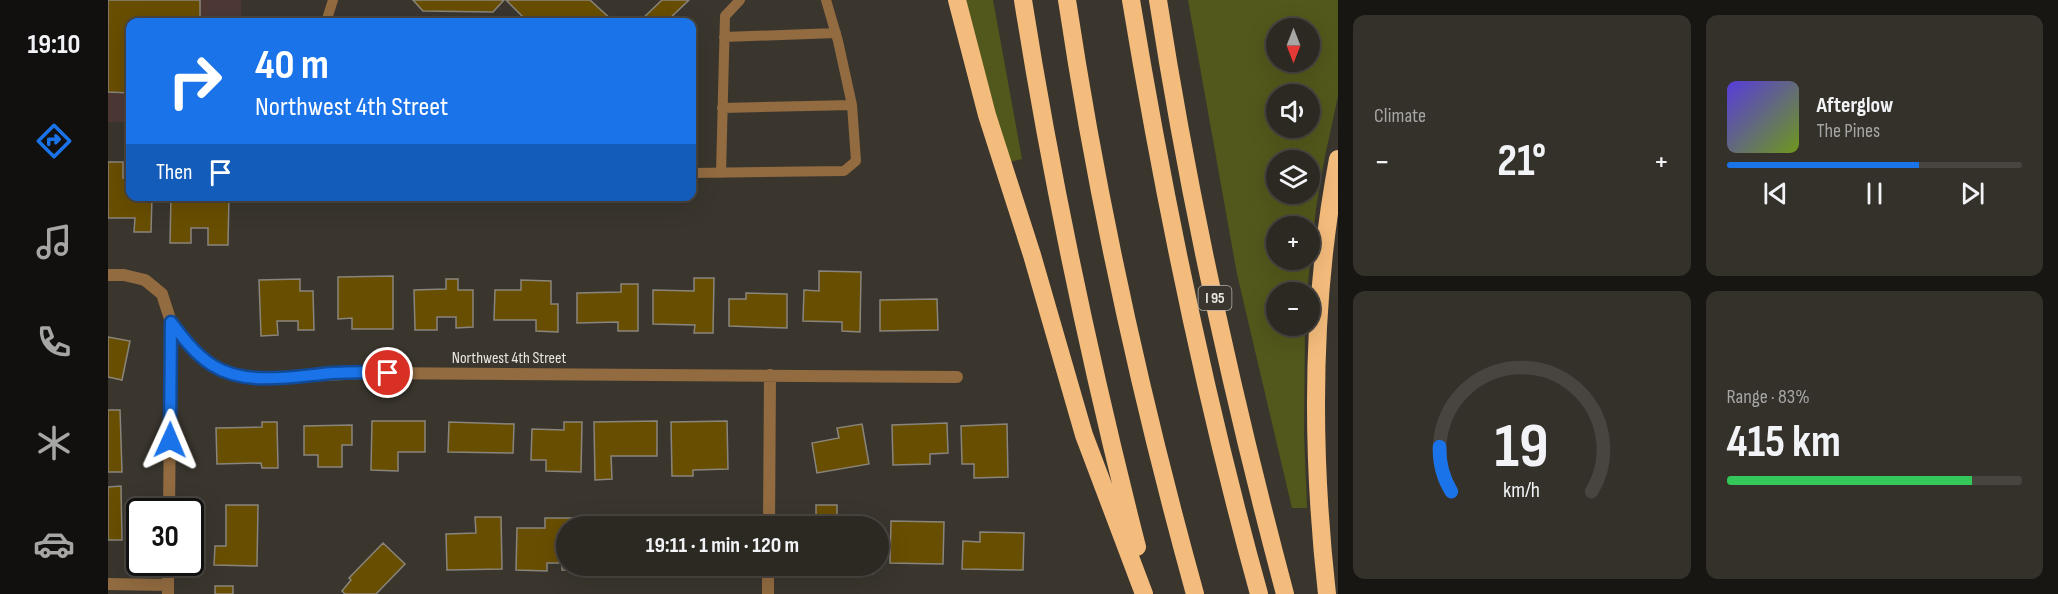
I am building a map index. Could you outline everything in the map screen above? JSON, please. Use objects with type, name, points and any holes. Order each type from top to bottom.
[{"type":"highway","points":[[957,0],[987,115],[1032,255],[1084,435],[1144,594]]},
{"type":"highway","points":[[1023,0],[1047,141],[1090,356],[1150,594]]},
{"type":"highway","points":[[1067,0],[1088,122],[1131,337],[1166,485],[1195,594]]},
{"type":"highway","points":[[1131,0],[1180,265],[1228,477],[1259,594]]},
{"type":"highway","name":"I 95","points":[[1158,0],[1206,258],[1239,407],[1285,594]]},
{"type":"highway","points":[[1327,594],[1319,493],[1317,376],[1324,258],[1329,209],[1338,159]]},
{"type":"street","name":"Northwest 4th Street","points":[[108,274],[145,280],[162,294],[171,322],[196,354],[213,366],[233,375],[266,378],[365,372],[957,377]]},
{"type":"street","points":[[169,498],[171,322]]},
{"type":"street","points":[[768,516],[770,375]]},
{"type":"street","points":[[768,576],[768,594]]},
{"type":"street","points":[[108,584],[168,589]]},
{"type":"lane","points":[[327,18],[333,0]]},
{"type":"lane","points":[[721,173],[725,16],[740,0]]},
{"type":"lane","points":[[696,173],[844,171],[856,161],[852,105],[826,0]]},
{"type":"lane","points":[[724,37],[836,33]]},
{"type":"lane","points":[[722,108],[852,105]]},
{"type":"shaded area","points":[[108,0],[241,0],[241,18],[126,18],[126,122],[108,122]]},
{"type":"green space","points":[[966,0],[993,0],[1022,159],[1007,163]]},
{"type":"green space","points":[[1188,0],[1338,0],[1338,96],[1320,185],[1320,150],[1266,150],[1266,204],[1317,204],[1315,216],[1266,216],[1266,270],[1309,270],[1308,282],[1266,282],[1266,336],[1305,336],[1304,434],[1307,508],[1292,508],[1237,274]]},
{"type":"building","points":[[108,0],[200,0],[200,18],[126,18],[126,93],[108,92]]},
{"type":"building","points":[[413,0],[504,0],[493,12],[423,11]]},
{"type":"building","points":[[506,0],[590,0],[610,18],[524,18]]},
{"type":"building","points":[[662,0],[689,0],[670,18],[643,18]]},
{"type":"building","points":[[108,162],[123,162],[126,201],[152,201],[151,232],[134,232],[135,218],[108,218]]},
{"type":"building","points":[[171,201],[229,201],[228,245],[208,245],[208,228],[191,228],[191,243],[170,243]]},
{"type":"building","points":[[819,271],[861,272],[860,332],[842,331],[842,322],[803,321],[804,290],[819,291]]},
{"type":"building","points":[[393,276],[393,329],[352,329],[352,318],[338,319],[338,277]]},
{"type":"building","points":[[694,278],[714,278],[713,333],[694,333],[695,325],[653,324],[653,290],[694,291]]},
{"type":"building","points":[[300,279],[300,291],[313,291],[314,330],[298,330],[298,321],[277,321],[278,335],[261,336],[259,280]]},
{"type":"building","points":[[446,279],[458,279],[458,290],[473,290],[473,327],[456,328],[456,317],[437,317],[437,330],[415,330],[414,290],[446,289]]},
{"type":"building","points":[[521,280],[551,281],[551,304],[558,304],[558,332],[536,331],[536,320],[494,320],[495,290],[521,290]]},
{"type":"building","points":[[621,284],[638,284],[638,331],[618,331],[618,322],[577,323],[577,293],[621,292]]},
{"type":"building","points":[[746,293],[787,294],[787,328],[729,326],[729,299],[746,299]]},
{"type":"building","points":[[937,299],[938,330],[880,331],[880,300]]},
{"type":"building","points":[[108,337],[130,341],[122,380],[108,377]]},
{"type":"building","points":[[108,410],[120,410],[122,472],[108,472]]},
{"type":"building","points":[[372,421],[425,421],[425,452],[398,452],[398,471],[371,470]]},
{"type":"building","points":[[657,421],[657,456],[611,456],[612,479],[595,480],[594,422]]},
{"type":"building","points":[[727,421],[728,469],[693,470],[693,476],[672,476],[671,422]]},
{"type":"building","points":[[262,422],[277,422],[278,468],[262,468],[261,463],[217,464],[216,428],[262,427]]},
{"type":"building","points":[[449,422],[514,424],[513,453],[448,452]]},
{"type":"building","points":[[564,422],[582,422],[581,472],[546,471],[546,460],[531,460],[532,429],[564,430]]},
{"type":"building","points":[[947,423],[948,453],[930,454],[930,464],[893,465],[892,425]]},
{"type":"building","points":[[862,424],[869,464],[817,473],[812,443],[839,438],[837,428]]},
{"type":"building","points":[[1007,424],[1008,477],[974,478],[974,464],[962,464],[961,426]]},
{"type":"building","points":[[352,425],[352,445],[342,445],[342,467],[318,467],[318,455],[304,455],[304,426]]},
{"type":"building","points":[[121,486],[122,540],[108,540],[108,487]]},
{"type":"building","points":[[226,505],[258,505],[257,566],[214,565],[215,546],[226,546]]},
{"type":"building","points":[[816,505],[837,505],[837,516],[816,516]]},
{"type":"building","points":[[475,517],[501,517],[502,569],[447,570],[446,534],[476,533]]},
{"type":"building","points":[[545,518],[556,518],[556,563],[547,563],[547,571],[516,570],[517,528],[545,528]]},
{"type":"building","points":[[891,521],[944,522],[943,564],[890,563]]},
{"type":"building","points":[[980,532],[1024,533],[1023,570],[962,569],[963,541],[980,542]]},
{"type":"building","points":[[383,543],[405,564],[376,594],[345,594],[342,591],[351,580],[349,578]]},
{"type":"building","points":[[215,586],[233,586],[233,594],[215,594]]},
{"type":"route","points":[[170,440],[171,322],[196,354],[213,366],[233,375],[266,378],[337,373],[388,373]]}]
